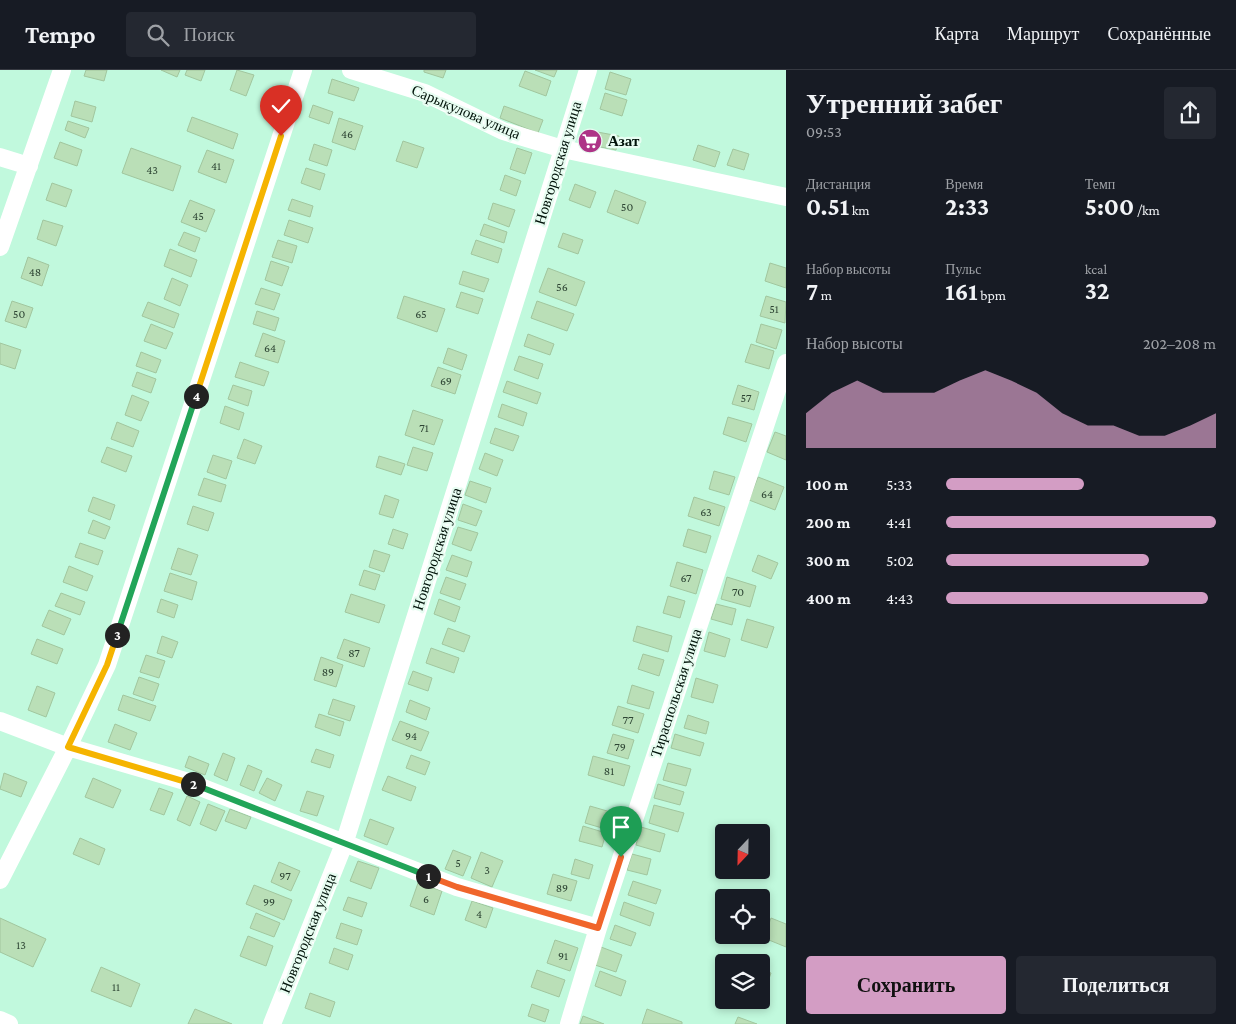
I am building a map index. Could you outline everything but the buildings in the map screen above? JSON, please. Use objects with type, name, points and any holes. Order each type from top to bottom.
[{"type":"street","points":[[0,248],[62,70]]},
{"type":"street","points":[[0,880],[68,747],[107,665],[303,70]]},
{"type":"street","name":"Сарыкулова улица","points":[[351,70],[425,93],[503,131],[563,149],[786,197]]},
{"type":"street","name":"Новгородская улица","points":[[272,1024],[344,844],[588,70]]},
{"type":"street","points":[[0,157],[29,166]]},
{"type":"street","name":"Тираспольская улица","points":[[569,1024],[598,928],[786,363]]},
{"type":"street","points":[[0,722],[68,747],[185,781],[457,887],[598,928]]},
{"type":"street","points":[[0,1020],[9,1024]]},
{"type":"place","name":"Азат","points":[[590,141]]},
{"type":"route","points":[[281,136],[107,665],[68,747],[185,781],[457,887],[598,928],[621,857]]}]
